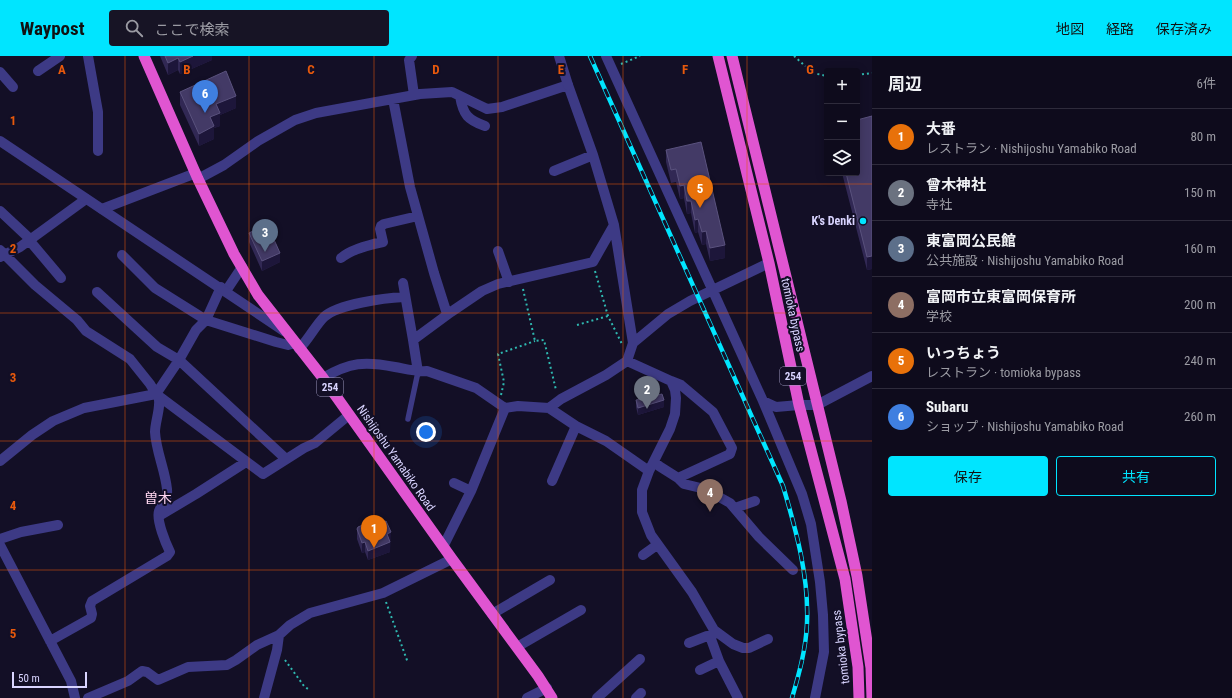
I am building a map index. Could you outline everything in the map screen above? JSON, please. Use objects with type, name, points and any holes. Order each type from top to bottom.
[{"type":"highway","name":"Nishijoshu Yamabiko Road","points":[[144,56],[197,176],[242,267],[258,295],[323,378],[549,693]]},
{"type":"highway","name":"tomioka bypass","points":[[718,56],[769,263],[799,405],[845,579],[858,666],[859,698]]},
{"type":"highway","name":"tomioka bypass","points":[[732,56],[841,501],[857,576],[871,668],[872,698]]},
{"type":"street","points":[[38,71],[60,56]]},
{"type":"street","points":[[88,56],[98,112],[98,151]]},
{"type":"street","points":[[412,56],[410,60],[414,95]]},
{"type":"street","points":[[549,408],[561,399],[606,375],[627,361],[631,347],[614,224],[594,155],[568,85],[560,56]]},
{"type":"street","points":[[606,56],[710,291],[763,401],[802,494],[811,524],[820,582],[824,652],[815,698]]},
{"type":"street","points":[[0,72],[13,87]]},
{"type":"street","points":[[102,209],[224,165],[258,141],[295,120],[316,113],[414,95],[452,92],[486,109],[502,107],[568,85]]},
{"type":"street","points":[[460,96],[462,105],[471,121],[485,126]]},
{"type":"street","points":[[393,99],[410,187],[447,314]]},
{"type":"street","points":[[0,141],[224,289],[286,332]]},
{"type":"street","points":[[554,171],[594,155]]},
{"type":"street","points":[[50,641],[91,618],[92,614],[90,606],[92,600],[167,556],[170,552],[160,528],[159,516],[159,511],[167,497],[166,481],[155,432],[160,399],[130,359],[86,331],[77,320],[35,285],[2,254],[20,248],[86,198]]},
{"type":"street","points":[[0,211],[30,240],[61,278]]},
{"type":"street","points":[[341,258],[347,253],[370,244],[382,242],[381,226],[418,216]]},
{"type":"street","points":[[413,340],[447,314],[482,291],[498,284],[593,262],[614,224]]},
{"type":"street","points":[[498,251],[509,282]]},
{"type":"street","points":[[122,255],[155,288],[206,320],[288,345],[297,346],[306,342],[323,318],[330,313],[343,308],[404,297]]},
{"type":"street","points":[[631,347],[668,314],[690,301],[769,263]]},
{"type":"street","points":[[157,395],[196,330],[206,320],[224,289],[242,267]]},
{"type":"street","points":[[403,283],[404,297],[418,372]]},
{"type":"street","points":[[97,292],[157,347],[179,360],[286,459]]},
{"type":"street","points":[[627,361],[681,386],[713,412],[732,448],[730,454],[678,478]]},
{"type":"street","points":[[323,378],[338,369],[355,363],[378,364],[418,372],[426,371],[476,388],[501,405],[549,408],[576,426],[606,441],[650,471]]},
{"type":"street","points":[[763,401],[776,407],[817,405],[872,376]]},
{"type":"street","points":[[671,381],[676,390],[675,414],[670,429],[642,490],[642,512],[651,535],[692,592],[713,633],[743,648],[749,648],[768,639]]},
{"type":"street","points":[[0,461],[32,435],[53,421],[84,408],[157,395],[263,474],[304,448],[315,443],[349,415]]},
{"type":"street","points":[[443,547],[471,491],[501,405]]},
{"type":"street","points":[[552,481],[576,426]]},
{"type":"street","points":[[159,516],[246,462]]},
{"type":"street","points":[[655,462],[684,484],[705,489],[735,508],[759,537],[793,570]]},
{"type":"street","points":[[454,483],[471,491]]},
{"type":"street","points":[[735,508],[755,501]]},
{"type":"street","points":[[0,539],[21,532],[58,525]]},
{"type":"street","points":[[0,545],[71,681],[75,698]]},
{"type":"street","points":[[643,555],[657,545]]},
{"type":"street","points":[[88,698],[122,684],[142,671],[147,672],[158,680],[188,667],[227,664],[236,660],[257,645],[279,635],[310,613],[383,593],[452,559]]},
{"type":"street","points":[[492,614],[550,580]]},
{"type":"street","points":[[516,647],[581,610]]},
{"type":"street","points":[[689,643],[713,633]]},
{"type":"street","points":[[713,633],[711,639],[719,661],[738,698]]},
{"type":"street","points":[[264,698],[277,650],[279,635]]},
{"type":"street","points":[[597,698],[640,659]]},
{"type":"street","points":[[700,670],[719,661]]},
{"type":"street","points":[[527,698],[549,693]]},
{"type":"lane","points":[[408,419],[418,372]]},
{"type":"path","points":[[612,68],[640,56]]},
{"type":"path","points":[[794,56],[814,73],[824,75]]},
{"type":"path","points":[[860,75],[872,73]]},
{"type":"path","points":[[593,262],[608,316],[624,347],[631,347]]},
{"type":"path","points":[[520,278],[535,341]]},
{"type":"path","points":[[577,325],[608,316]]},
{"type":"path","points":[[501,405],[504,382],[498,354],[535,341],[544,340],[556,389],[561,399]]},
{"type":"path","points":[[383,593],[408,663]]},
{"type":"path","points":[[277,650],[308,689]]},
{"type":"building","points":[[165,56],[193,56],[180,62],[178,58],[168,63]]},
{"type":"building","points":[[226,71],[236,96],[216,104],[220,113],[210,117],[214,126],[199,134],[180,92]]},
{"type":"building","name":"K's Denki","points":[[872,116],[872,256],[867,257],[847,176],[860,176],[860,119]]},
{"type":"building","points":[[701,142],[725,245],[710,248],[706,231],[702,232],[698,219],[695,220],[691,201],[687,201],[684,185],[680,186],[676,169],[671,170],[666,150]]},
{"type":"building","points":[[267,224],[280,253],[262,261],[249,233]]},
{"type":"building","points":[[662,394],[664,400],[638,408],[636,400]]},
{"type":"building","points":[[380,518],[382,523],[386,521],[391,532],[387,534],[390,542],[368,551],[365,542],[362,543],[357,529],[358,527]]},
{"type":"railway","points":[[590,56],[783,486],[801,553],[807,605],[804,652],[792,698]]},
{"type":"place","name":"Subaru","points":[[205,113]]},
{"type":"place","name":"いっちょう","points":[[700,208]]},
{"type":"place","name":"K's Denki","points":[[863,221]]},
{"type":"place","name":"東富岡公民館","points":[[265,252]]},
{"type":"place","name":"曾木神社","points":[[647,409]]},
{"type":"place","name":"富岡市立東富岡保育所","points":[[710,512]]},
{"type":"place","name":"大番","points":[[374,548]]},
{"type":"district","name":"曽木","points":[[158,498]]}]
